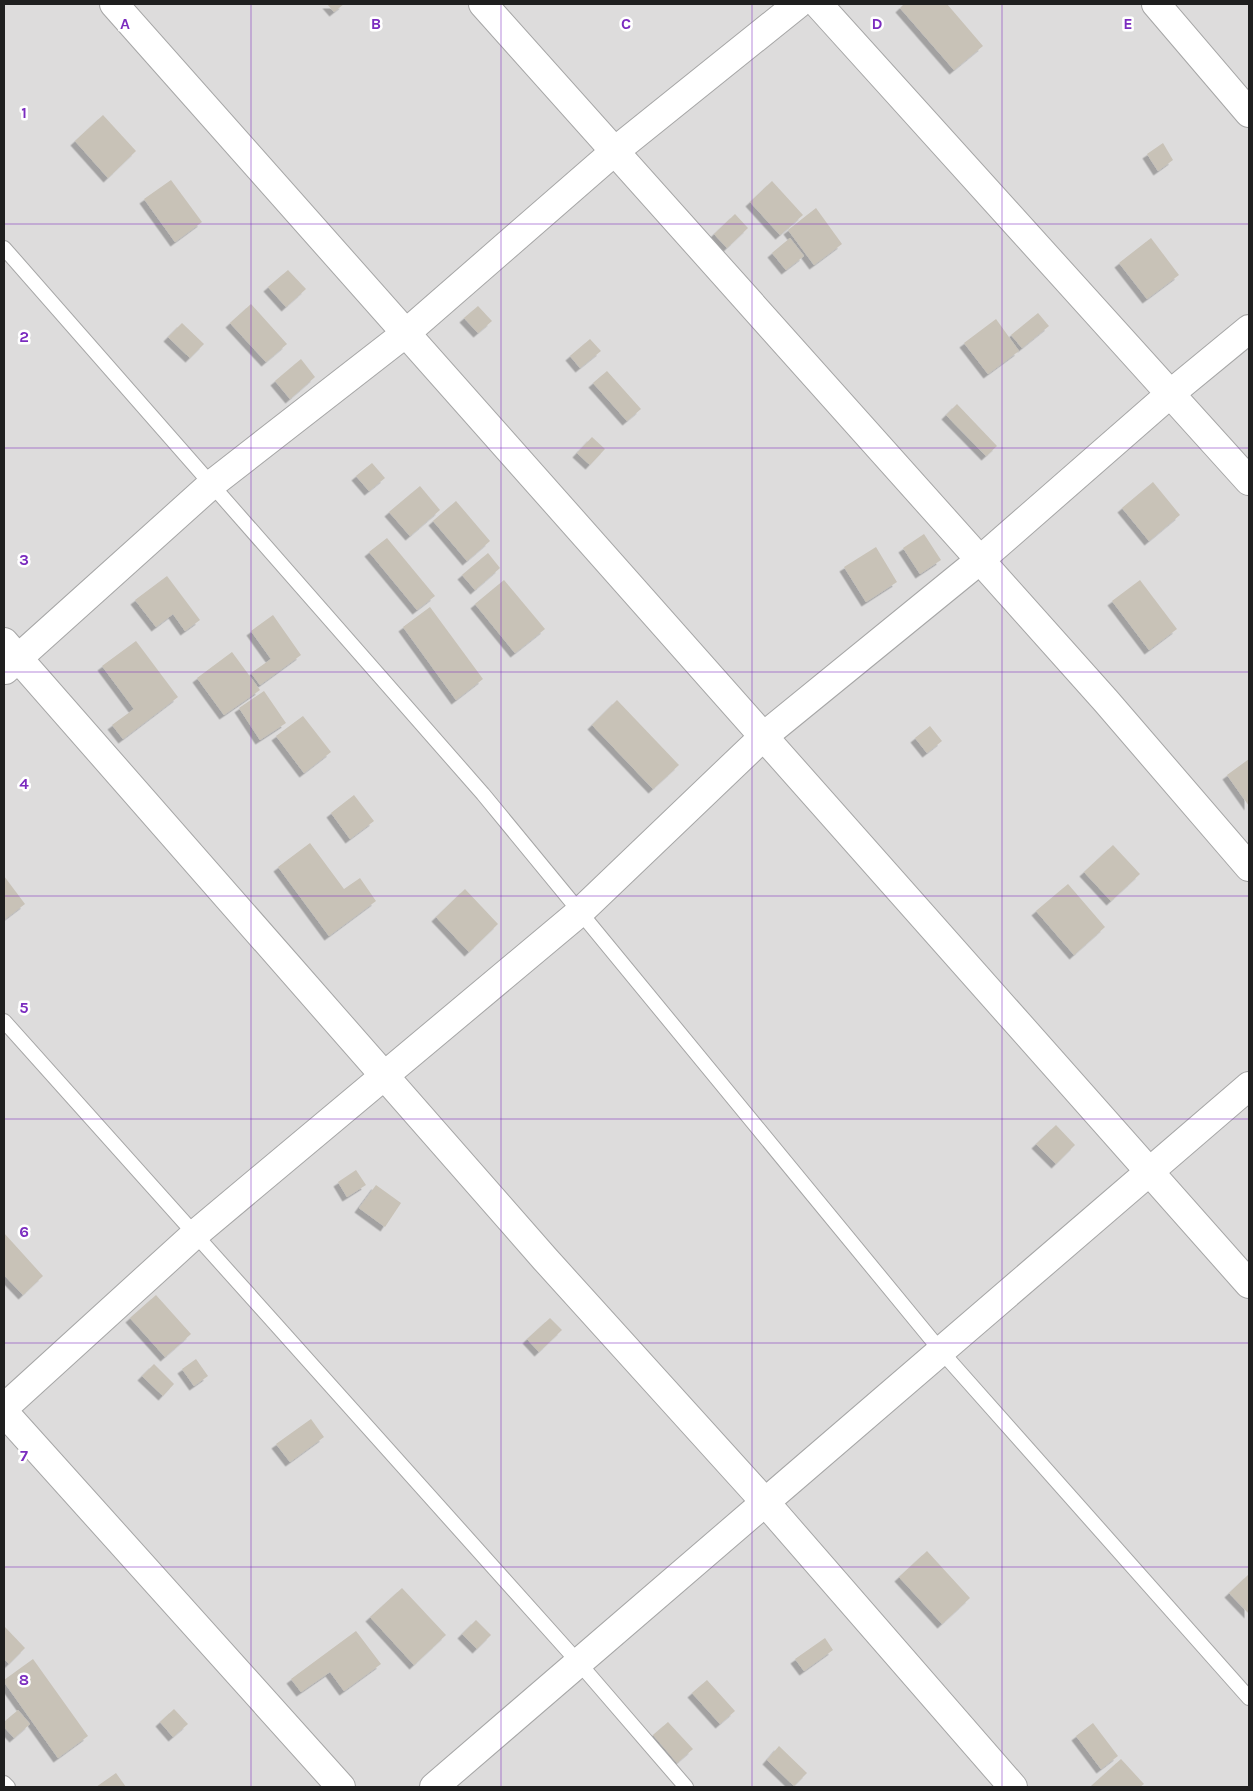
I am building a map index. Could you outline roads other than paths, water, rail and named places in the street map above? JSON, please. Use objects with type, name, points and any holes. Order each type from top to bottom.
[{"type":"street","points":[[114,4],[1249,1284]]},
{"type":"street","points":[[483,4],[980,560],[1249,868]]},
{"type":"street","points":[[798,4],[615,151],[406,333],[212,484],[8,657],[386,1077],[545,1259],[765,1502],[1013,1787]]},
{"type":"street","points":[[818,4],[1249,481]]},
{"type":"street","points":[[1156,4],[1249,113]]},
{"type":"street","points":[[4,1408],[194,1235],[386,1077],[580,912],[764,736],[980,560],[1170,394],[1249,330]]},
{"type":"street","points":[[434,1787],[1249,1086]]},
{"type":"street","points":[[4,1412],[341,1787]]},
{"type":"lane","points":[[4,248],[483,794],[942,1351],[1249,1698]]},
{"type":"lane","points":[[4,1021],[579,1663],[686,1787]]},
{"type":"lane","points":[[4,1783],[8,1787]]}]
